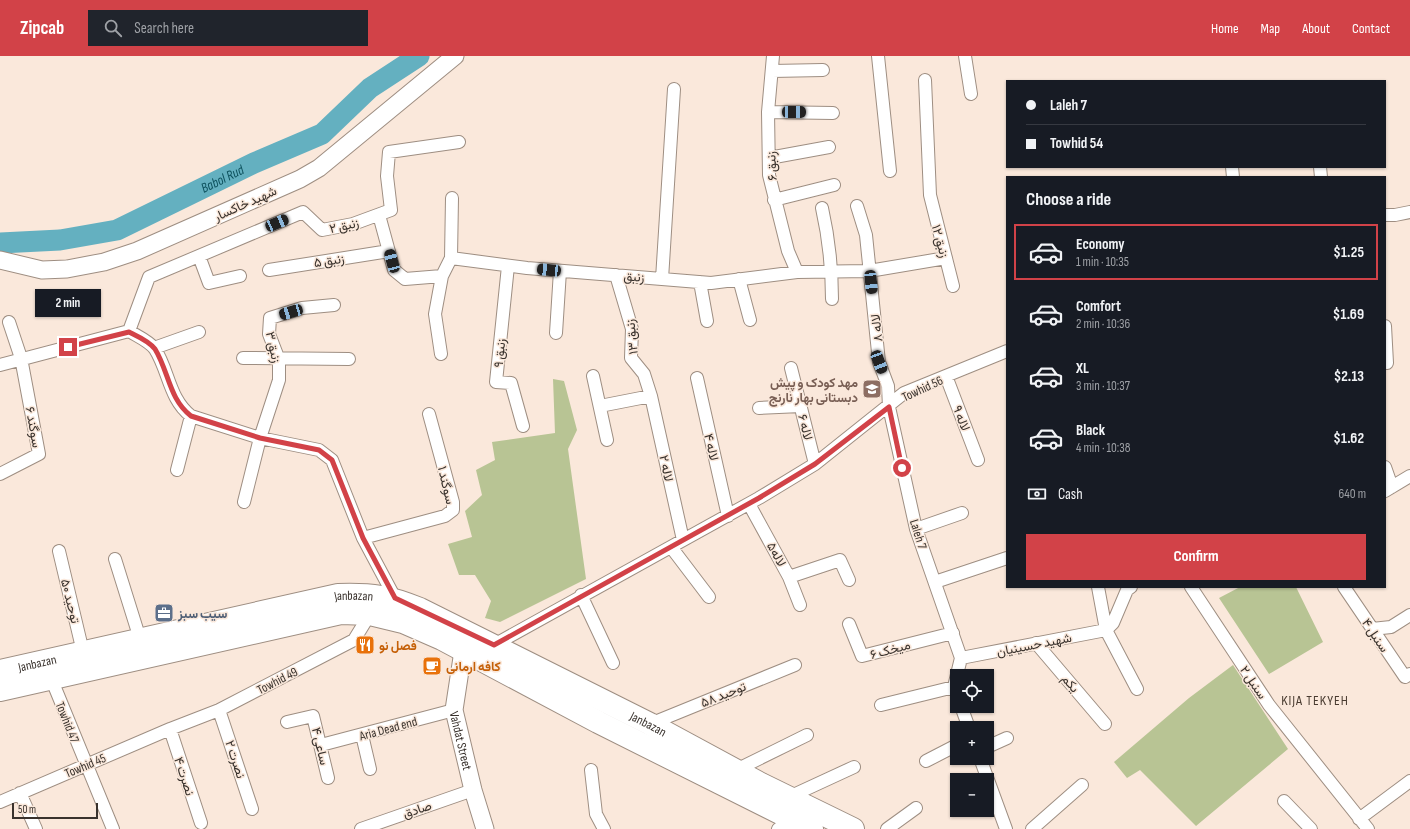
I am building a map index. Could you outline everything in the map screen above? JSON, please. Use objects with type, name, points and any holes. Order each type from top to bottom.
[{"type":"highway","name":"Janbazan","points":[[0,671],[338,595],[369,594],[395,598],[494,645],[853,829]]},
{"type":"highway","name":"Janbazan","points":[[0,690],[341,613],[370,614],[403,622],[463,651],[794,826]]},
{"type":"main road","name":"شهید خاکسار","points":[[0,260],[42,270],[80,267],[104,262],[137,251],[300,179],[319,168],[455,56]]},
{"type":"main road","name":"Vahdat Street","points":[[463,651],[454,710],[473,790],[485,829]]},
{"type":"street","name":"زنبق ۶","points":[[773,56],[768,112],[770,158],[769,175],[774,200],[788,251],[797,272]]},
{"type":"street","points":[[878,56],[890,171]]},
{"type":"street","points":[[965,56],[971,94]]},
{"type":"street","points":[[772,71],[823,70]]},
{"type":"street","name":"زنبق ۱۲","points":[[925,80],[930,195],[953,286]]},
{"type":"street","points":[[662,279],[674,89]]},
{"type":"street","points":[[768,112],[833,112]]},
{"type":"street","name":"زنبق ۲","points":[[129,332],[149,277],[303,212],[322,230],[353,224],[391,210],[387,176],[390,152],[459,142]]},
{"type":"street","points":[[770,158],[829,147]]},
{"type":"street","points":[[774,200],[834,185]]},
{"type":"street","points":[[441,354],[435,314],[442,276],[451,258],[452,198]]},
{"type":"street","name":"لاله ۸","points":[[857,206],[866,235],[879,362],[888,386],[889,407]]},
{"type":"street","points":[[822,208],[829,242],[832,273],[832,299]]},
{"type":"street","points":[[1386,215],[1395,216],[1410,212]]},
{"type":"street","points":[[379,215],[394,270],[405,279],[442,276]]},
{"type":"street","name":"زنبق ۵","points":[[269,270],[389,251]]},
{"type":"street","points":[[199,256],[209,283],[240,276]]},
{"type":"street","name":"زنبق","points":[[451,258],[560,271],[711,282],[739,280],[797,272],[832,273],[869,271],[946,258]]},
{"type":"street","name":"زنبق ۹","points":[[508,266],[496,382],[511,383],[523,426]]},
{"type":"street","points":[[556,332],[560,271]]},
{"type":"street","name":"زنبق ۱۳","points":[[616,275],[632,329],[631,358],[644,374],[651,396]]},
{"type":"street","points":[[739,280],[750,320]]},
{"type":"street","points":[[700,282],[707,321]]},
{"type":"street","name":"زنبق ۳","points":[[244,502],[260,438],[279,380],[279,360],[269,334],[270,318],[302,308],[334,305]]},
{"type":"street","points":[[9,322],[21,358]]},
{"type":"street","points":[[0,365],[21,358],[129,332],[141,338],[154,348],[175,400],[181,409],[191,416],[260,438],[319,450],[327,454],[332,460],[363,538],[395,598]]},
{"type":"street","points":[[154,348],[199,332]]},
{"type":"street","points":[[1386,345],[1387,364]]},
{"type":"street","name":"Towhid 56","points":[[494,645],[582,595],[750,504],[815,464],[889,407],[904,393],[1006,351]]},
{"type":"street","name":"سوگند ۶","points":[[0,474],[39,454],[21,358]]},
{"type":"street","points":[[244,358],[279,360],[349,359]]},
{"type":"street","name":"لاله ۶","points":[[791,368],[815,464]]},
{"type":"street","points":[[593,376],[607,440]]},
{"type":"street","name":"لاله ۹","points":[[946,376],[978,460]]},
{"type":"street","name":"لاله ۴","points":[[697,378],[728,516]]},
{"type":"street","points":[[600,406],[651,396]]},
{"type":"street","name":"لاله ۲","points":[[651,396],[683,540]]},
{"type":"street","points":[[759,408],[801,406]]},
{"type":"street","name":"Laleh 7","points":[[889,407],[916,529],[961,658]]},
{"type":"street","name":"سوگند ۱","points":[[363,538],[446,516],[453,510],[453,502],[429,414]]},
{"type":"street","points":[[177,470],[191,416]]},
{"type":"street","points":[[1386,472],[1389,489],[1410,476]]},
{"type":"street","name":"لاله۵","points":[[750,504],[789,577],[800,605]]},
{"type":"street","points":[[916,529],[962,513]]},
{"type":"street","points":[[671,547],[709,597]]},
{"type":"street","name":"توحید ۵۰","points":[[59,551],[83,652]]},
{"type":"street","points":[[935,582],[1006,558]]},
{"type":"street","points":[[115,559],[140,639]]},
{"type":"street","points":[[789,577],[840,560],[849,580]]},
{"type":"street","points":[[1098,588],[1106,630],[1137,689]]},
{"type":"street","points":[[1106,630],[1113,623],[1127,590],[1130,588]]},
{"type":"street","name":"سنبل ۲","points":[[1192,588],[1269,705],[1368,829]]},
{"type":"street","name":"سنبل ۴","points":[[1345,588],[1405,678],[1410,674]]},
{"type":"street","points":[[582,595],[613,663]]},
{"type":"street","name":"Towhid 49","points":[[170,729],[220,710],[354,640],[370,614]]},
{"type":"street","points":[[1372,629],[1391,627],[1410,615]]},
{"type":"street","name":"میخک ۶","points":[[849,624],[862,656],[952,633]]},
{"type":"street","name":"شهید حسینیان","points":[[961,658],[1106,630]]},
{"type":"street","name":"یکم","points":[[1036,643],[1105,724]]},
{"type":"street","points":[[959,669],[961,658]]},
{"type":"street","name":"توحید ۵۸","points":[[650,724],[795,665]]},
{"type":"street","name":"Towhid 47","points":[[51,678],[85,765],[113,829]]},
{"type":"street","points":[[881,705],[950,692]]},
{"type":"street","name":"نصرت ۲","points":[[220,710],[252,809]]},
{"type":"street","name":"Aria Dead end","points":[[321,745],[454,710]]},
{"type":"street","name":"ساعی ۴","points":[[287,722],[313,716],[328,778]]},
{"type":"street","name":"Towhid 45","points":[[0,802],[170,729]]},
{"type":"street","name":"نصرت ۴","points":[[170,729],[201,823]]},
{"type":"street","points":[[362,735],[370,769]]},
{"type":"street","points":[[736,770],[807,735]]},
{"type":"street","points":[[994,744],[1007,738]]},
{"type":"street","points":[[926,761],[950,749]]},
{"type":"street","points":[[983,765],[1006,829]]},
{"type":"street","points":[[788,797],[854,767]]},
{"type":"street","points":[[591,770],[596,814],[604,829]]},
{"type":"street","points":[[1359,819],[1410,781]]},
{"type":"street","points":[[1032,829],[1082,785]]},
{"type":"street","name":"صادق","points":[[361,829],[473,790]]},
{"type":"street","points":[[20,793],[36,829]]},
{"type":"street","points":[[1284,801],[1311,829]]},
{"type":"street","points":[[887,829],[916,808]]},
{"type":"green space","points":[[553,379],[564,381],[577,430],[568,449],[586,579],[500,622],[485,618],[491,601],[475,575],[459,575],[448,544],[472,537],[465,511],[482,495],[476,470],[495,460],[492,442],[555,433]]},
{"type":"green space","points":[[1238,588],[1296,588],[1323,642],[1269,674],[1219,598]]},
{"type":"green space","points":[[1233,665],[1288,749],[1196,826],[1140,770],[1127,778],[1114,762],[1189,698]]},
{"type":"waterway","name":"Babol Rud","points":[[0,243],[60,240],[117,230],[254,163],[322,134],[370,88],[419,56]]},
{"type":"place","name":"مهد کودک و پیش دبستانی بهار نارنج","points":[[872,389]]},
{"type":"place","name":"سیب سبز","points":[[164,613]]},
{"type":"place","name":"فصل نو","points":[[365,645]]},
{"type":"place","name":"کافه ارمانی","points":[[432,666]]},
{"type":"district","name":"KIJA TEKYEH","points":[[1315,700]]},
{"type":"route","points":[[68,347],[129,332],[141,338],[154,348],[175,400],[181,409],[191,416],[260,438],[311,448],[327,454],[332,460],[363,538],[395,598],[494,645],[759,498],[815,464],[889,407],[902,468]]}]
